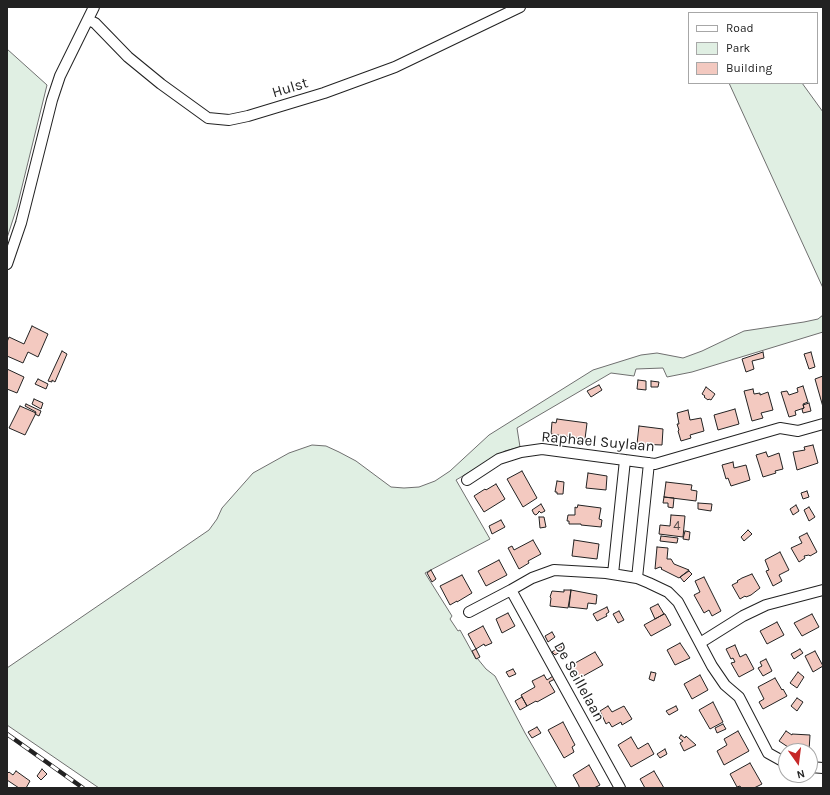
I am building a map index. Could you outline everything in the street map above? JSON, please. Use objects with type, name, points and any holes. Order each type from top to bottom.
[{"type":"street","points":[[7,264],[21,223],[52,100],[60,76],[94,7]]},
{"type":"street","name":"Hulst","points":[[88,20],[95,23],[128,57],[196,110],[208,118],[229,120],[248,116],[324,93],[395,68],[520,7]]},
{"type":"street","name":"Raphael Suylaan","points":[[467,480],[499,459],[521,452],[542,449],[655,464],[780,428],[798,431],[823,424]]},
{"type":"street","points":[[613,574],[625,460]]},
{"type":"street","points":[[637,578],[649,463]]},
{"type":"street","points":[[469,612],[532,578],[554,570],[613,574],[637,578],[668,592],[678,602],[712,666],[725,685],[739,697],[768,753],[778,759]]},
{"type":"street","name":"De Seillelaan","points":[[511,590],[620,788]]},
{"type":"street","points":[[700,643],[743,616],[766,605],[823,590]]},
{"type":"green space","points":[[7,49],[47,85],[17,207],[7,238]]},
{"type":"green space","points":[[729,84],[803,84],[823,112],[823,288]]},
{"type":"green space","points":[[823,315],[823,332],[692,372],[667,377],[663,368],[636,369],[634,376],[611,373],[517,428],[520,447],[505,451],[456,480],[490,539],[425,573],[452,616],[450,619],[458,631],[460,630],[476,659],[477,658],[486,669],[495,676],[525,733],[557,788],[99,788],[7,725],[7,668],[209,530],[217,519],[222,508],[253,473],[289,453],[312,445],[326,446],[356,461],[391,487],[419,487],[435,481],[450,471],[489,435],[593,370],[641,355],[657,353],[683,358],[702,351],[744,331],[804,322],[818,319]]},
{"type":"building","points":[[32,326],[48,334],[38,357],[28,352],[23,363],[7,356],[7,342],[9,337],[24,344]]},
{"type":"building","points":[[62,351],[67,354],[55,382],[52,380],[52,382],[48,381]]},
{"type":"building","points":[[763,352],[764,358],[752,361],[754,369],[746,372],[742,359]]},
{"type":"building","points":[[811,352],[815,367],[809,369],[804,354]]},
{"type":"building","points":[[7,369],[24,377],[17,393],[7,389]]},
{"type":"building","points":[[823,376],[823,407],[815,379]]},
{"type":"building","points":[[38,379],[48,384],[46,389],[35,384]]},
{"type":"building","points":[[638,380],[646,381],[646,390],[637,389]]},
{"type":"building","points":[[651,381],[659,382],[658,387],[651,387]]},
{"type":"building","points":[[599,385],[602,390],[591,397],[587,391]]},
{"type":"building","points":[[803,386],[808,402],[803,404],[804,408],[795,411],[796,415],[789,417],[781,392],[787,391],[789,395],[798,392],[797,388]]},
{"type":"building","points":[[706,387],[715,394],[711,400],[708,400],[702,394]]},
{"type":"building","points":[[753,389],[754,394],[760,393],[760,395],[768,392],[773,410],[761,413],[763,418],[752,421],[744,391]]},
{"type":"building","points":[[34,399],[43,403],[41,409],[32,404]]},
{"type":"building","points":[[809,403],[811,411],[803,413],[803,405]]},
{"type":"building","points":[[26,404],[41,411],[39,416],[35,414],[36,412],[25,406]]},
{"type":"building","points":[[20,406],[36,413],[25,435],[9,428]]},
{"type":"building","points":[[735,409],[739,424],[718,430],[714,415]]},
{"type":"building","points":[[688,410],[690,420],[701,418],[704,431],[690,435],[691,438],[681,441],[677,424],[679,424],[677,413]]},
{"type":"building","points":[[557,419],[587,423],[585,439],[551,434],[552,422],[556,423]]},
{"type":"building","points":[[639,426],[663,429],[662,445],[637,444]]},
{"type":"building","points":[[813,445],[818,463],[797,470],[793,452],[805,450],[804,447]]},
{"type":"building","points":[[766,452],[768,457],[779,453],[783,469],[763,477],[756,455]]},
{"type":"building","points":[[733,462],[734,468],[746,465],[750,480],[731,486],[728,478],[726,479],[722,465]]},
{"type":"building","points":[[522,471],[537,498],[523,507],[507,479]]},
{"type":"building","points":[[588,473],[607,476],[606,490],[586,488]]},
{"type":"building","points":[[557,481],[564,482],[563,494],[557,494],[557,492],[555,492]]},
{"type":"building","points":[[666,482],[692,485],[691,490],[697,491],[696,501],[664,497]]},
{"type":"building","points":[[496,484],[505,499],[484,512],[474,496]]},
{"type":"building","points":[[807,491],[809,497],[803,499],[801,493]]},
{"type":"building","points":[[664,497],[674,498],[673,508],[668,507],[668,503],[663,503]]},
{"type":"building","points":[[698,503],[712,504],[711,511],[698,509]]},
{"type":"building","points":[[541,504],[545,511],[541,513],[539,511],[536,515],[534,514],[532,510]]},
{"type":"building","points":[[578,505],[601,508],[599,519],[602,520],[601,527],[569,524],[569,521],[567,521],[568,515],[575,515],[575,507],[577,508]]},
{"type":"building","points":[[796,505],[799,511],[793,515],[790,509]]},
{"type":"building","points":[[809,507],[815,517],[809,521],[804,510]]},
{"type":"building","points":[[671,515],[685,516],[683,537],[659,534],[660,525],[670,526]]},
{"type":"building","points":[[539,517],[544,517],[546,527],[540,528]]},
{"type":"building","points":[[501,520],[505,527],[492,534],[489,526]]},
{"type":"building","points":[[748,530],[752,534],[744,541],[741,537]]},
{"type":"building","points":[[685,531],[690,532],[689,540],[683,539]]},
{"type":"building","points":[[807,533],[817,552],[810,556],[804,556],[805,558],[799,562],[791,548],[802,543],[799,537]]},
{"type":"building","points":[[661,536],[678,538],[677,543],[660,541]]},
{"type":"building","points":[[533,540],[541,554],[528,561],[529,563],[519,569],[508,548],[512,546],[514,550]]},
{"type":"building","points":[[574,540],[599,544],[597,559],[572,556]]},
{"type":"building","points":[[657,547],[668,548],[667,559],[671,559],[674,564],[689,570],[679,578],[661,569],[662,568],[660,567],[655,569]]},
{"type":"building","points":[[780,552],[789,570],[779,575],[782,581],[773,586],[766,571],[769,570],[765,560]]},
{"type":"building","points":[[499,560],[507,575],[486,586],[478,571]]},
{"type":"building","points":[[431,570],[436,579],[432,582],[427,573]]},
{"type":"building","points":[[689,571],[692,574],[684,582],[680,577]]},
{"type":"building","points":[[752,574],[760,588],[751,595],[740,599],[732,585],[742,578]]},
{"type":"building","points":[[462,575],[472,593],[450,605],[440,586]]},
{"type":"building","points":[[704,577],[721,611],[712,616],[709,610],[704,613],[694,595],[700,592],[695,581]]},
{"type":"building","points":[[564,590],[571,590],[568,608],[550,606],[552,591],[564,592]]},
{"type":"building","points":[[571,590],[597,595],[596,604],[588,603],[587,609],[569,607]]},
{"type":"building","points":[[658,604],[664,614],[655,619],[650,608]]},
{"type":"building","points":[[607,607],[609,612],[606,614],[607,616],[597,621],[593,614]]},
{"type":"building","points":[[619,611],[624,620],[618,623],[613,614]]},
{"type":"building","points":[[508,613],[515,626],[502,633],[496,619]]},
{"type":"building","points":[[664,614],[671,625],[651,636],[644,625]]},
{"type":"building","points":[[812,614],[819,627],[802,636],[794,623]]},
{"type":"building","points":[[777,622],[784,635],[767,644],[760,631]]},
{"type":"building","points":[[483,626],[492,643],[485,646],[484,644],[476,649],[468,634]]},
{"type":"building","points":[[552,632],[555,637],[548,642],[545,636]]},
{"type":"building","points":[[680,643],[690,658],[675,665],[667,650]]},
{"type":"building","points":[[735,645],[740,657],[746,654],[754,669],[739,677],[731,663],[735,662],[733,658],[731,659],[726,649]]},
{"type":"building","points":[[561,646],[563,650],[555,655],[552,652]]},
{"type":"building","points":[[476,649],[480,657],[476,659],[472,651]]},
{"type":"building","points":[[800,649],[803,653],[794,659],[791,654]]},
{"type":"building","points":[[815,651],[823,666],[813,672],[805,656]]},
{"type":"building","points":[[595,652],[603,665],[576,680],[568,667]]},
{"type":"building","points":[[766,659],[772,671],[763,676],[758,668],[762,666],[760,662]]},
{"type":"building","points":[[513,669],[516,674],[509,677],[506,672]]},
{"type":"building","points":[[651,672],[656,673],[654,681],[649,679]]},
{"type":"building","points":[[798,672],[804,677],[797,688],[790,683]]},
{"type":"building","points":[[544,675],[547,680],[553,676],[555,679],[549,682],[555,692],[527,706],[521,695],[535,687],[532,681]]},
{"type":"building","points":[[700,675],[708,690],[692,699],[684,684]]},
{"type":"building","points":[[775,678],[787,696],[763,709],[759,702],[764,699],[758,687]]},
{"type":"building","points":[[522,697],[527,706],[520,710],[515,701]]},
{"type":"building","points":[[797,698],[803,702],[797,711],[791,706]]},
{"type":"building","points":[[713,702],[723,722],[710,729],[699,710]]},
{"type":"building","points":[[608,706],[612,712],[624,706],[632,719],[622,725],[621,722],[612,727],[609,722],[606,724],[600,711]]},
{"type":"building","points":[[676,706],[678,710],[669,715],[666,711]]},
{"type":"building","points":[[563,722],[575,745],[572,747],[574,752],[564,758],[548,730]]},
{"type":"building","points":[[723,724],[726,729],[717,733],[715,728]]},
{"type":"building","points":[[537,727],[541,733],[532,738],[528,732]]},
{"type":"building","points":[[738,731],[749,751],[724,765],[717,751],[727,745],[724,739]]},
{"type":"building","points":[[786,731],[792,735],[810,735],[810,743],[782,743],[779,741]]},
{"type":"building","points":[[681,735],[685,738],[686,736],[696,745],[684,751],[680,743],[683,741],[679,738]]},
{"type":"building","points":[[631,737],[638,749],[648,743],[654,754],[631,767],[618,745]]},
{"type":"building","points":[[665,749],[667,754],[660,758],[657,754]]},
{"type":"building","points":[[750,763],[762,784],[754,788],[737,787],[730,774]]},
{"type":"building","points":[[589,765],[600,785],[594,788],[579,788],[573,775]]},
{"type":"building","points":[[42,769],[47,774],[41,780],[37,776]]},
{"type":"building","points":[[16,771],[30,781],[26,788],[19,788],[7,780],[7,774],[9,772],[13,775]]},
{"type":"building","points":[[654,771],[664,788],[645,788],[640,779]]},
{"type":"railway","points":[[7,734],[83,788]]}]
